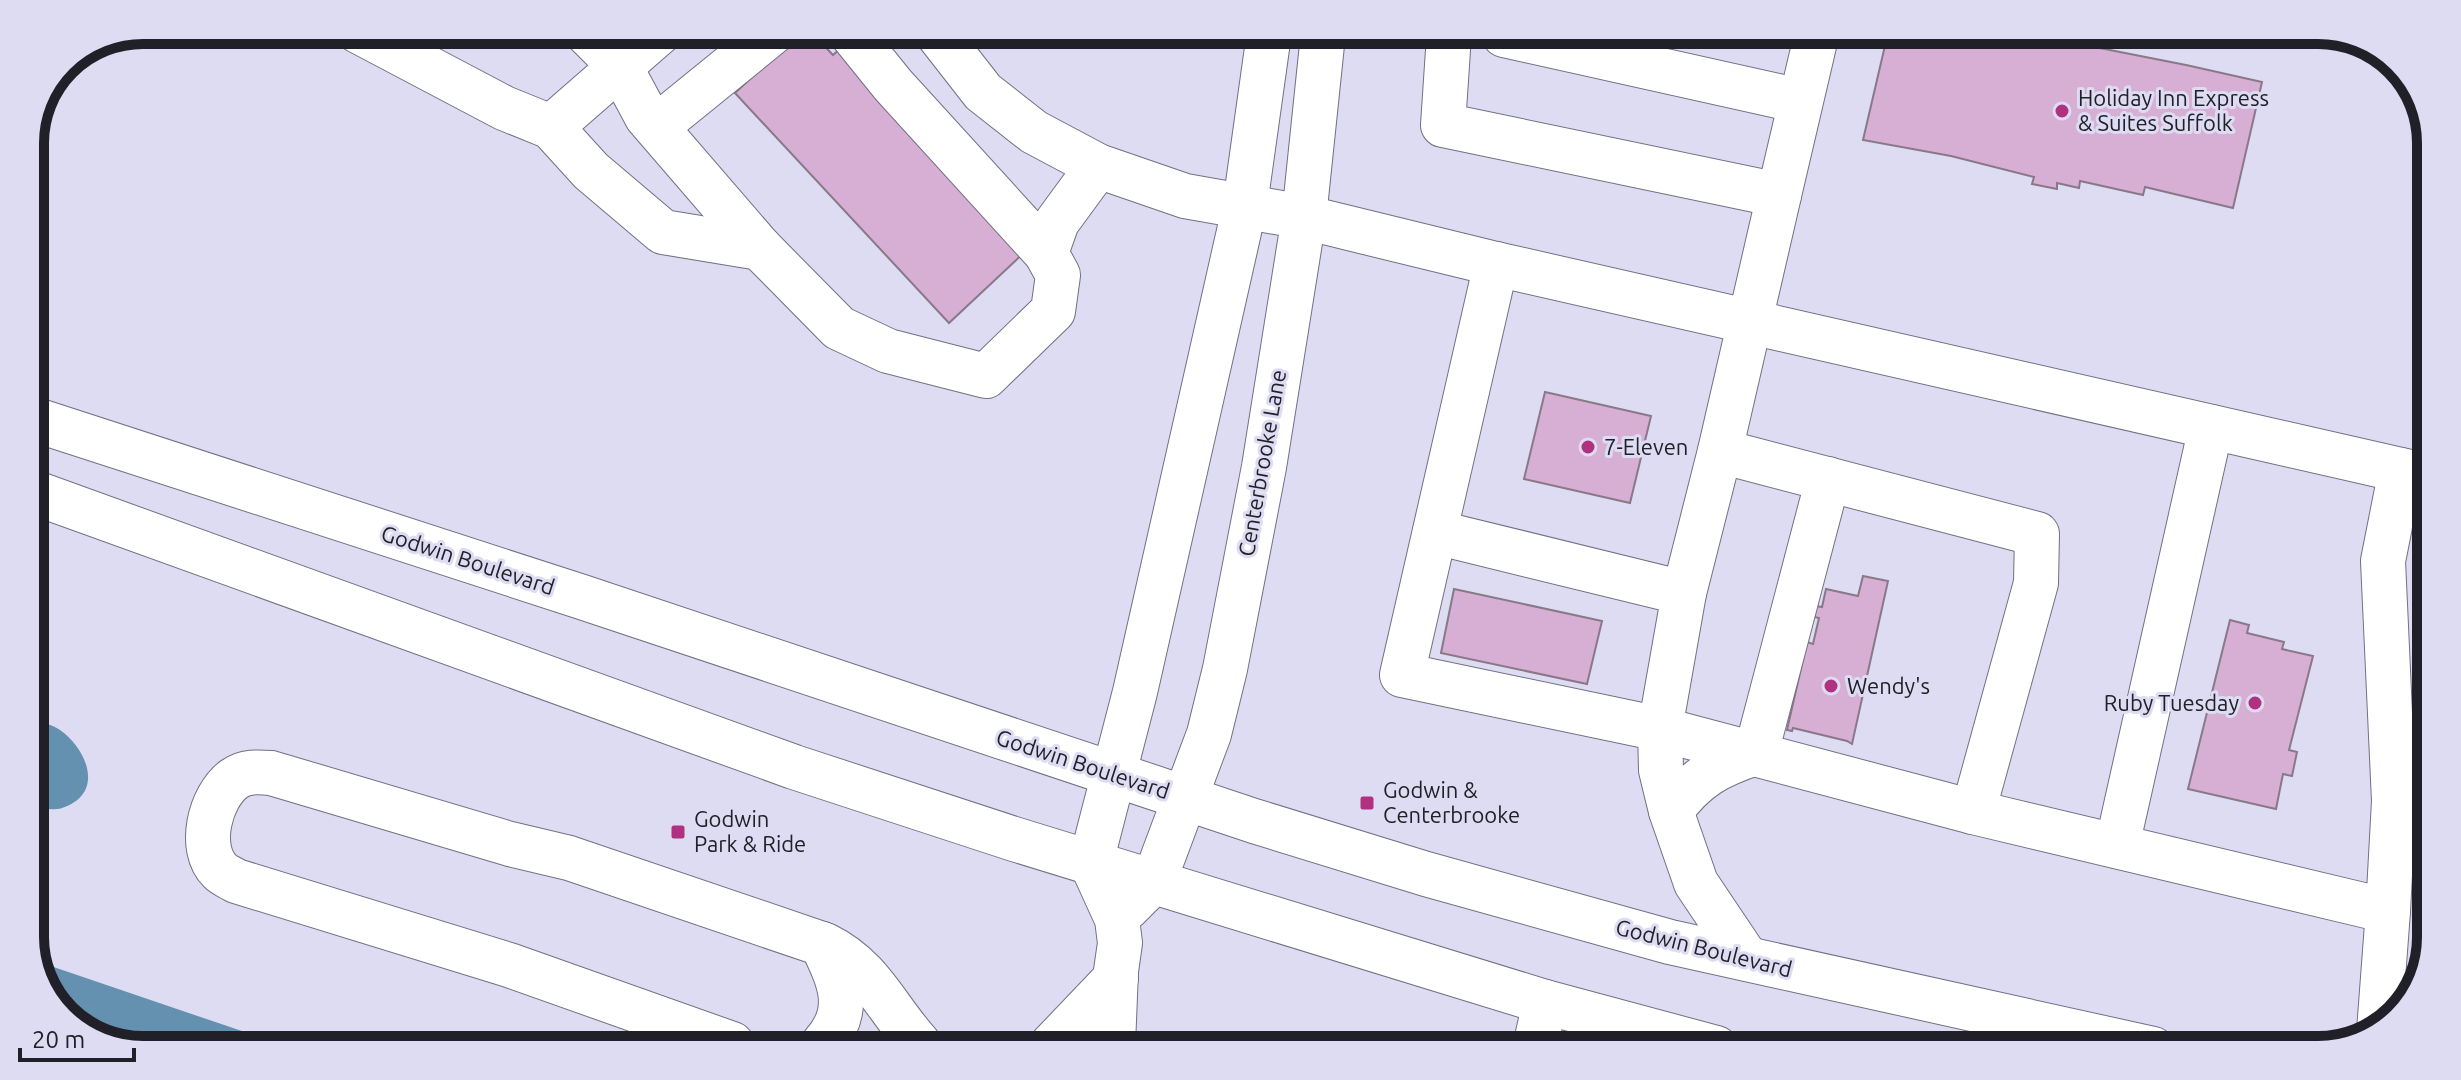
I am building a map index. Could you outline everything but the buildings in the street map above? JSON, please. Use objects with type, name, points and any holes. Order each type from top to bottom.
[{"type":"main road","points":[[383,44],[504,108],[551,127],[591,171],[663,232],[760,248]]},
{"type":"main road","points":[[598,44],[619,65],[647,117],[760,248],[839,328],[888,351],[986,376],[1053,311],[1058,275],[1046,253],[893,85],[860,44]]},
{"type":"main road","points":[[551,127],[645,44]]},
{"type":"main road","points":[[656,127],[758,44]]},
{"type":"main road","points":[[946,44],[983,92],[1034,132],[1098,166],[1185,196],[1304,217],[1496,264],[2414,473],[2383,561],[2394,801],[2380,1013]]},
{"type":"main road","points":[[1113,1036],[1120,943],[1117,919],[1091,862],[1142,662],[1245,205],[1268,44]]},
{"type":"main road","name":"Centerbrooke Lane","points":[[1154,881],[1209,734],[1225,669],[1264,467],[1304,217],[1322,44]]},
{"type":"main road","points":[[1448,44],[1443,125],[1779,195]]},
{"type":"main road","points":[[1544,44],[1800,101]]},
{"type":"main road","points":[[1747,959],[1696,883],[1671,811],[1661,770],[1660,729],[1684,593],[1751,322],[1814,44]]},
{"type":"main road","points":[[1046,253],[1057,222],[1098,166]]},
{"type":"main road","points":[[1496,264],[1402,675],[1660,729],[1973,812],[2388,911]]},
{"type":"main road","name":"Godwin Boulevard","points":[[44,423],[582,597],[1254,821],[1426,874],[1670,942],[2094,1036]]},
{"type":"main road","points":[[2117,846],[2211,427]]},
{"type":"main road","points":[[1720,451],[2037,534],[2036,583],[1973,812]]},
{"type":"main road","points":[[1756,753],[1828,479]]},
{"type":"main road","points":[[44,497],[794,767],[1014,839],[1545,1002],[1671,1036]]},
{"type":"main road","points":[[1435,532],[1684,593]]},
{"type":"main road","points":[[1671,811],[1688,788],[1706,775],[1726,762],[1756,753]]},
{"type":"main road","points":[[709,1036],[509,965],[236,881],[220,872],[211,858],[208,834],[221,793],[235,778],[253,772],[271,773],[510,844],[569,858],[822,944],[844,955],[872,981],[912,1036]]},
{"type":"main road","points":[[1117,919],[1154,881]]},
{"type":"main road","points":[[822,944],[839,981],[842,1006],[830,1036]]},
{"type":"main road","points":[[1061,1036],[1116,978]]},
{"type":"main road","points":[[1537,1036],[1545,1002]]},
{"type":"water","points":[[44,723],[60,730],[70,739],[88,771],[84,793],[62,808],[44,809]]},
{"type":"water","points":[[48,965],[256,1036],[143,1036],[105,1028],[73,1007],[54,981]]},
{"type":"place","name":"Holiday Inn Express & Suites Suffolk","points":[[2062,111]]},
{"type":"place","name":"7-Eleven","points":[[1588,447]]},
{"type":"place","name":"Wendy's","points":[[1831,686]]},
{"type":"place","name":"Ruby Tuesday","points":[[2255,703]]},
{"type":"place","name":"Godwin & Centerbrooke","points":[[1367,803]]},
{"type":"place","name":"Godwin Park & Ride","points":[[678,832]]}]
